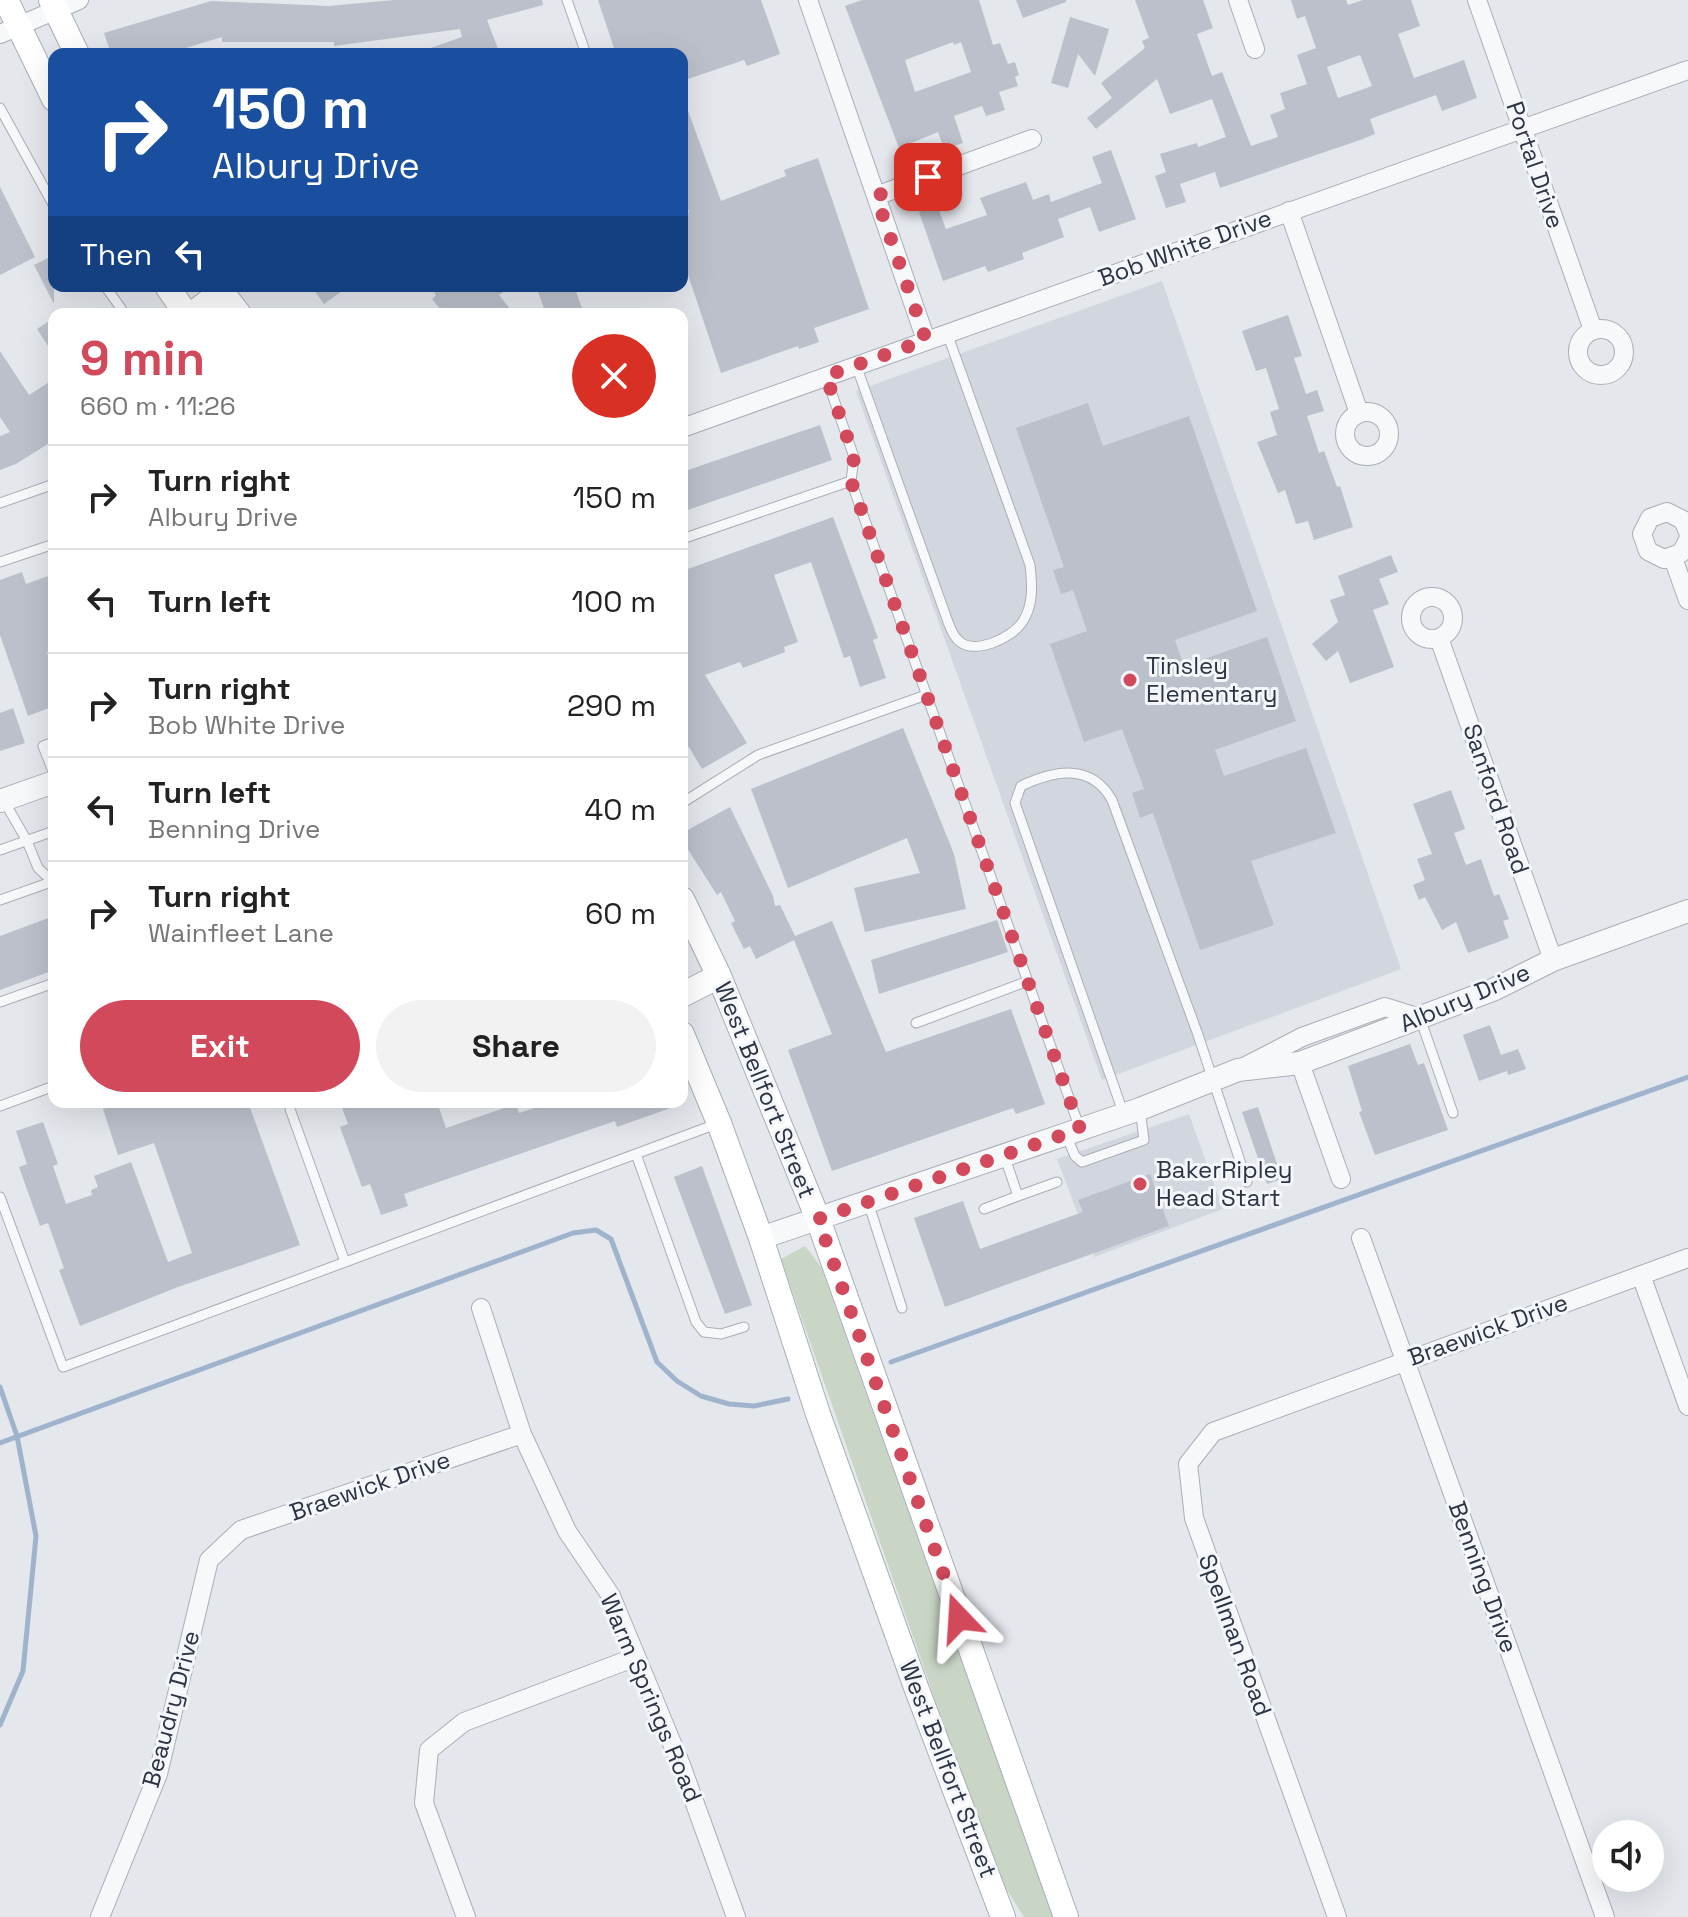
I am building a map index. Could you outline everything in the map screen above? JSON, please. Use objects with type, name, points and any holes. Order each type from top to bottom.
[{"type":"main road","points":[[6,0],[9,30],[48,90]]},
{"type":"main road","points":[[53,5],[74,48]]},
{"type":"main road","points":[[198,308],[216,292]]},
{"type":"main road","points":[[221,292],[234,308]]},
{"type":"main road","name":"West Bellfort Street","points":[[688,911],[719,976],[818,1219],[1066,1917]]},
{"type":"main road","points":[[688,992],[719,976]]},
{"type":"main road","name":"West Bellfort Street","points":[[688,1048],[761,1238],[818,1414],[1003,1917]]},
{"type":"street","points":[[9,30],[53,5],[79,0]]},
{"type":"street","points":[[808,0],[926,340]]},
{"type":"street","points":[[1238,0],[1255,49]]},
{"type":"street","name":"Portal Drive","points":[[1477,0],[1593,330]]},
{"type":"street","name":"Bob White Drive","points":[[688,426],[1688,70]]},
{"type":"street","points":[[876,196],[1032,139]]},
{"type":"street","points":[[1289,211],[1359,413]]},
{"type":"street","points":[[1688,532],[1683,520],[1667,512],[1658,513],[1645,525],[1642,534],[1648,551],[1655,556],[1673,558],[1681,553],[1688,540]]},
{"type":"street","points":[[1673,558],[1688,600]]},
{"type":"street","name":"Sanford Road","points":[[1439,638],[1553,960]]},
{"type":"street","points":[[2,801],[48,784]]},
{"type":"street","name":"Albury Drive","points":[[1238,1070],[1300,1063],[1495,989],[1553,960],[1688,911]]},
{"type":"street","name":"Albury Drive","points":[[761,1238],[1132,1112],[1238,1070],[1302,1037],[1385,1007],[1420,1018]]},
{"type":"street","points":[[1300,1063],[1341,1179]]},
{"type":"street","name":"Benning Drive","points":[[1361,1238],[1605,1917]]},
{"type":"street","name":"Braewick Drive","points":[[1289,1403],[1688,1258]]},
{"type":"street","points":[[1641,1275],[1688,1406]]},
{"type":"street","name":"Warm Springs Road","points":[[481,1308],[522,1434],[567,1531],[611,1596],[681,1765],[736,1917]]},
{"type":"street","name":"Spellman Road","points":[[1289,1403],[1213,1432],[1188,1464],[1194,1518],[1337,1917]]},
{"type":"street","name":"Braewick Drive","points":[[223,1547],[241,1530],[522,1434]]},
{"type":"street","name":"Beaudry Drive","points":[[100,1917],[158,1774],[209,1560],[223,1547]]},
{"type":"street","points":[[466,1917],[424,1803],[429,1750],[464,1722],[636,1657]]},
{"type":"lane","points":[[567,0],[584,48]]},
{"type":"lane","points":[[0,108],[48,195]]},
{"type":"lane","points":[[856,365],[957,640],[972,647],[987,644],[1009,634],[1023,622],[1030,604],[1030,565],[947,333]]},
{"type":"lane","points":[[826,376],[854,457],[851,481],[1028,981],[1073,1132],[1075,1156],[1082,1162],[1144,1140],[1015,803],[1021,786],[1050,775],[1071,773],[1087,775],[1104,785],[1120,816],[1247,1182]]},
{"type":"lane","points":[[688,537],[851,481]]},
{"type":"lane","points":[[0,503],[48,486]]},
{"type":"lane","points":[[0,562],[48,546]]},
{"type":"lane","points":[[688,799],[758,755],[926,695]]},
{"type":"lane","points":[[2,801],[27,841],[38,868],[48,878]]},
{"type":"lane","points":[[0,850],[48,834]]},
{"type":"lane","points":[[0,900],[48,885]]},
{"type":"lane","points":[[916,1023],[1028,981]]},
{"type":"lane","points":[[0,1002],[48,985]]},
{"type":"lane","points":[[1420,1018],[1453,1113]]},
{"type":"lane","points":[[0,1106],[48,1088]]},
{"type":"lane","points":[[290,1109],[345,1262]]},
{"type":"lane","points":[[0,1197],[63,1367],[719,1123]]},
{"type":"lane","points":[[636,1154],[696,1322],[704,1332],[721,1334],[744,1327]]},
{"type":"lane","points":[[1004,1155],[1018,1196]]},
{"type":"lane","points":[[984,1209],[1057,1182]]},
{"type":"lane","points":[[868,1202],[902,1308]]},
{"type":"shaded area","name":"Tinsley Elementary","points":[[1162,281],[1401,969],[1102,1080],[856,391]]},
{"type":"shaded area","name":"BakerRipley Head Start","points":[[1189,1114],[1223,1209],[1094,1257],[1057,1159]]},
{"type":"green space","points":[[805,1246],[821,1267],[1053,1917],[1024,1917],[995,1871],[781,1259]]},
{"type":"building","points":[[394,0],[542,0],[543,5],[487,20],[498,48],[430,48],[462,37],[460,29],[334,46],[334,42],[222,42],[222,37],[186,48],[109,48],[104,33],[211,1],[329,6]]},
{"type":"building","points":[[598,0],[761,0],[780,54],[747,66],[744,60],[688,79],[688,48],[614,48]]},
{"type":"building","points":[[862,0],[979,0],[993,45],[1000,43],[1008,64],[1015,62],[1019,75],[1015,77],[1018,86],[999,92],[1005,110],[986,116],[982,106],[954,116],[963,143],[944,149],[938,132],[899,148],[845,6]],"holes":[[[953,42],[954,45],[961,42],[971,72],[915,92],[905,60]]]},
{"type":"building","points":[[1016,0],[1066,0],[1066,2],[1023,18]]},
{"type":"building","points":[[1135,0],[1203,0],[1213,28],[1197,34],[1212,76],[1222,72],[1251,146],[1278,137],[1270,115],[1285,109],[1280,93],[1307,84],[1297,55],[1316,48],[1305,16],[1297,19],[1291,0],[1346,0],[1348,5],[1363,0],[1411,0],[1420,26],[1398,34],[1414,78],[1464,60],[1477,98],[1442,111],[1436,95],[1370,119],[1375,134],[1220,188],[1215,172],[1180,184],[1186,202],[1166,208],[1155,176],[1166,172],[1160,154],[1197,143],[1198,147],[1226,137],[1212,99],[1170,114],[1157,79],[1096,129],[1087,118],[1112,98],[1101,83],[1145,48],[1142,41],[1149,38]],"holes":[[[1360,55],[1372,86],[1338,98],[1327,67]]]},
{"type":"building","points":[[1070,17],[1109,29],[1095,76],[1078,54],[1068,88],[1051,83]]},
{"type":"building","points":[[688,111],[721,201],[786,176],[784,170],[818,158],[869,309],[814,328],[819,342],[799,349],[798,346],[721,373],[688,275]]},
{"type":"building","points":[[1111,150],[1136,219],[1099,232],[1090,207],[1058,219],[1064,237],[1022,253],[1024,259],[988,272],[985,266],[943,281],[919,212],[937,205],[946,229],[987,215],[980,198],[1026,182],[1033,200],[1049,194],[1051,202],[1102,183],[1092,157]]},
{"type":"building","points":[[0,187],[35,257],[0,275]]},
{"type":"building","points":[[48,258],[48,292],[54,292],[54,304],[34,265]]},
{"type":"building","points":[[315,292],[341,292],[324,304]]},
{"type":"building","points":[[434,292],[503,292],[499,295],[509,308],[439,308],[432,299],[436,295]]},
{"type":"building","points":[[538,292],[576,292],[582,308],[544,308]]},
{"type":"building","points":[[1288,315],[1302,356],[1294,358],[1306,394],[1317,390],[1324,411],[1307,416],[1319,453],[1324,451],[1337,487],[1340,486],[1353,527],[1314,540],[1308,521],[1296,524],[1285,490],[1278,493],[1257,442],[1277,435],[1270,412],[1279,409],[1266,368],[1256,371],[1242,331]]},
{"type":"building","points":[[48,322],[48,346],[37,329]]},
{"type":"building","points":[[0,351],[29,395],[48,383],[48,444],[16,464],[0,470],[0,436],[10,432],[0,417]]},
{"type":"building","points":[[1088,403],[1103,446],[1189,416],[1257,611],[1175,640],[1184,666],[1267,637],[1296,721],[1215,750],[1224,776],[1306,748],[1336,833],[1251,861],[1274,925],[1200,950],[1153,813],[1140,818],[1132,793],[1144,789],[1122,729],[1084,742],[1050,644],[1087,631],[1073,590],[1061,594],[1053,570],[1064,567],[1016,428]]},
{"type":"building","points":[[820,425],[832,460],[688,510],[688,470]]},
{"type":"building","points":[[833,517],[878,638],[873,640],[886,678],[860,687],[850,656],[844,658],[811,562],[774,575],[798,642],[784,647],[785,652],[743,668],[740,662],[705,675],[747,743],[702,769],[688,748],[688,569]]},
{"type":"building","points":[[1391,555],[1398,572],[1379,579],[1389,604],[1373,610],[1394,667],[1350,683],[1338,651],[1326,661],[1312,644],[1338,622],[1330,600],[1345,595],[1338,576]]},
{"type":"building","points":[[22,572],[26,584],[48,576],[48,708],[28,716],[0,635],[0,580]]},
{"type":"building","points":[[13,708],[25,743],[0,751],[0,713]]},
{"type":"building","points":[[903,728],[954,854],[966,909],[865,932],[854,888],[920,873],[907,838],[788,888],[751,789]]},
{"type":"building","points":[[1451,790],[1465,829],[1454,833],[1466,865],[1481,859],[1494,896],[1499,894],[1509,919],[1503,921],[1509,938],[1468,953],[1456,922],[1442,930],[1425,897],[1419,900],[1413,885],[1425,880],[1417,859],[1432,854],[1413,804]]},
{"type":"building","points":[[730,807],[775,906],[780,905],[795,936],[832,921],[886,1052],[1011,1009],[1045,1104],[1016,1114],[1013,1108],[832,1171],[788,1050],[832,1034],[794,940],[756,959],[750,946],[744,949],[721,892],[717,895],[688,849],[688,830]]},
{"type":"building","points":[[48,918],[48,972],[0,990],[0,936]]},
{"type":"building","points":[[997,920],[1008,952],[879,994],[871,960]]},
{"type":"building","points":[[1490,1025],[1501,1055],[1518,1049],[1526,1069],[1508,1075],[1507,1071],[1479,1081],[1463,1035]]},
{"type":"building","points":[[1410,1044],[1418,1065],[1424,1063],[1448,1130],[1375,1155],[1359,1112],[1362,1111],[1348,1066]]},
{"type":"building","points":[[1258,1107],[1282,1179],[1267,1184],[1242,1112]]},
{"type":"building","points":[[250,1108],[300,1245],[178,1287],[80,1326],[59,1270],[64,1268],[48,1223],[40,1226],[19,1167],[27,1164],[16,1131],[43,1122],[58,1164],[53,1166],[66,1204],[92,1195],[91,1190],[98,1187],[94,1176],[131,1162],[168,1262],[192,1253],[154,1143],[118,1155],[103,1109]]},
{"type":"building","points":[[342,1108],[439,1108],[446,1128],[504,1108],[517,1108],[519,1113],[534,1108],[671,1108],[617,1127],[615,1121],[404,1194],[408,1206],[381,1215],[370,1184],[362,1187],[340,1127],[348,1124]]},
{"type":"building","points":[[702,1166],[752,1305],[725,1314],[674,1177]]},
{"type":"building","points":[[1150,1174],[1169,1226],[945,1307],[914,1218],[963,1201],[980,1249],[1083,1212],[1078,1200]]},
{"type":"waterway","points":[[891,1362],[1688,1077]]},
{"type":"waterway","points":[[0,1443],[573,1233],[596,1230],[611,1239],[657,1362],[677,1381],[701,1396],[729,1404],[754,1406],[788,1399]]},
{"type":"waterway","points":[[0,1387],[17,1436],[36,1536],[23,1671],[0,1725]]},
{"type":"place","name":"Tinsley Elementary","points":[[1130,680]]},
{"type":"place","name":"BakerRipley Head Start","points":[[1140,1184]]},
{"type":"route","points":[[928,177],[876,196],[926,340],[826,376],[854,457],[851,481],[1080,1129],[818,1219],[959,1618]]}]
